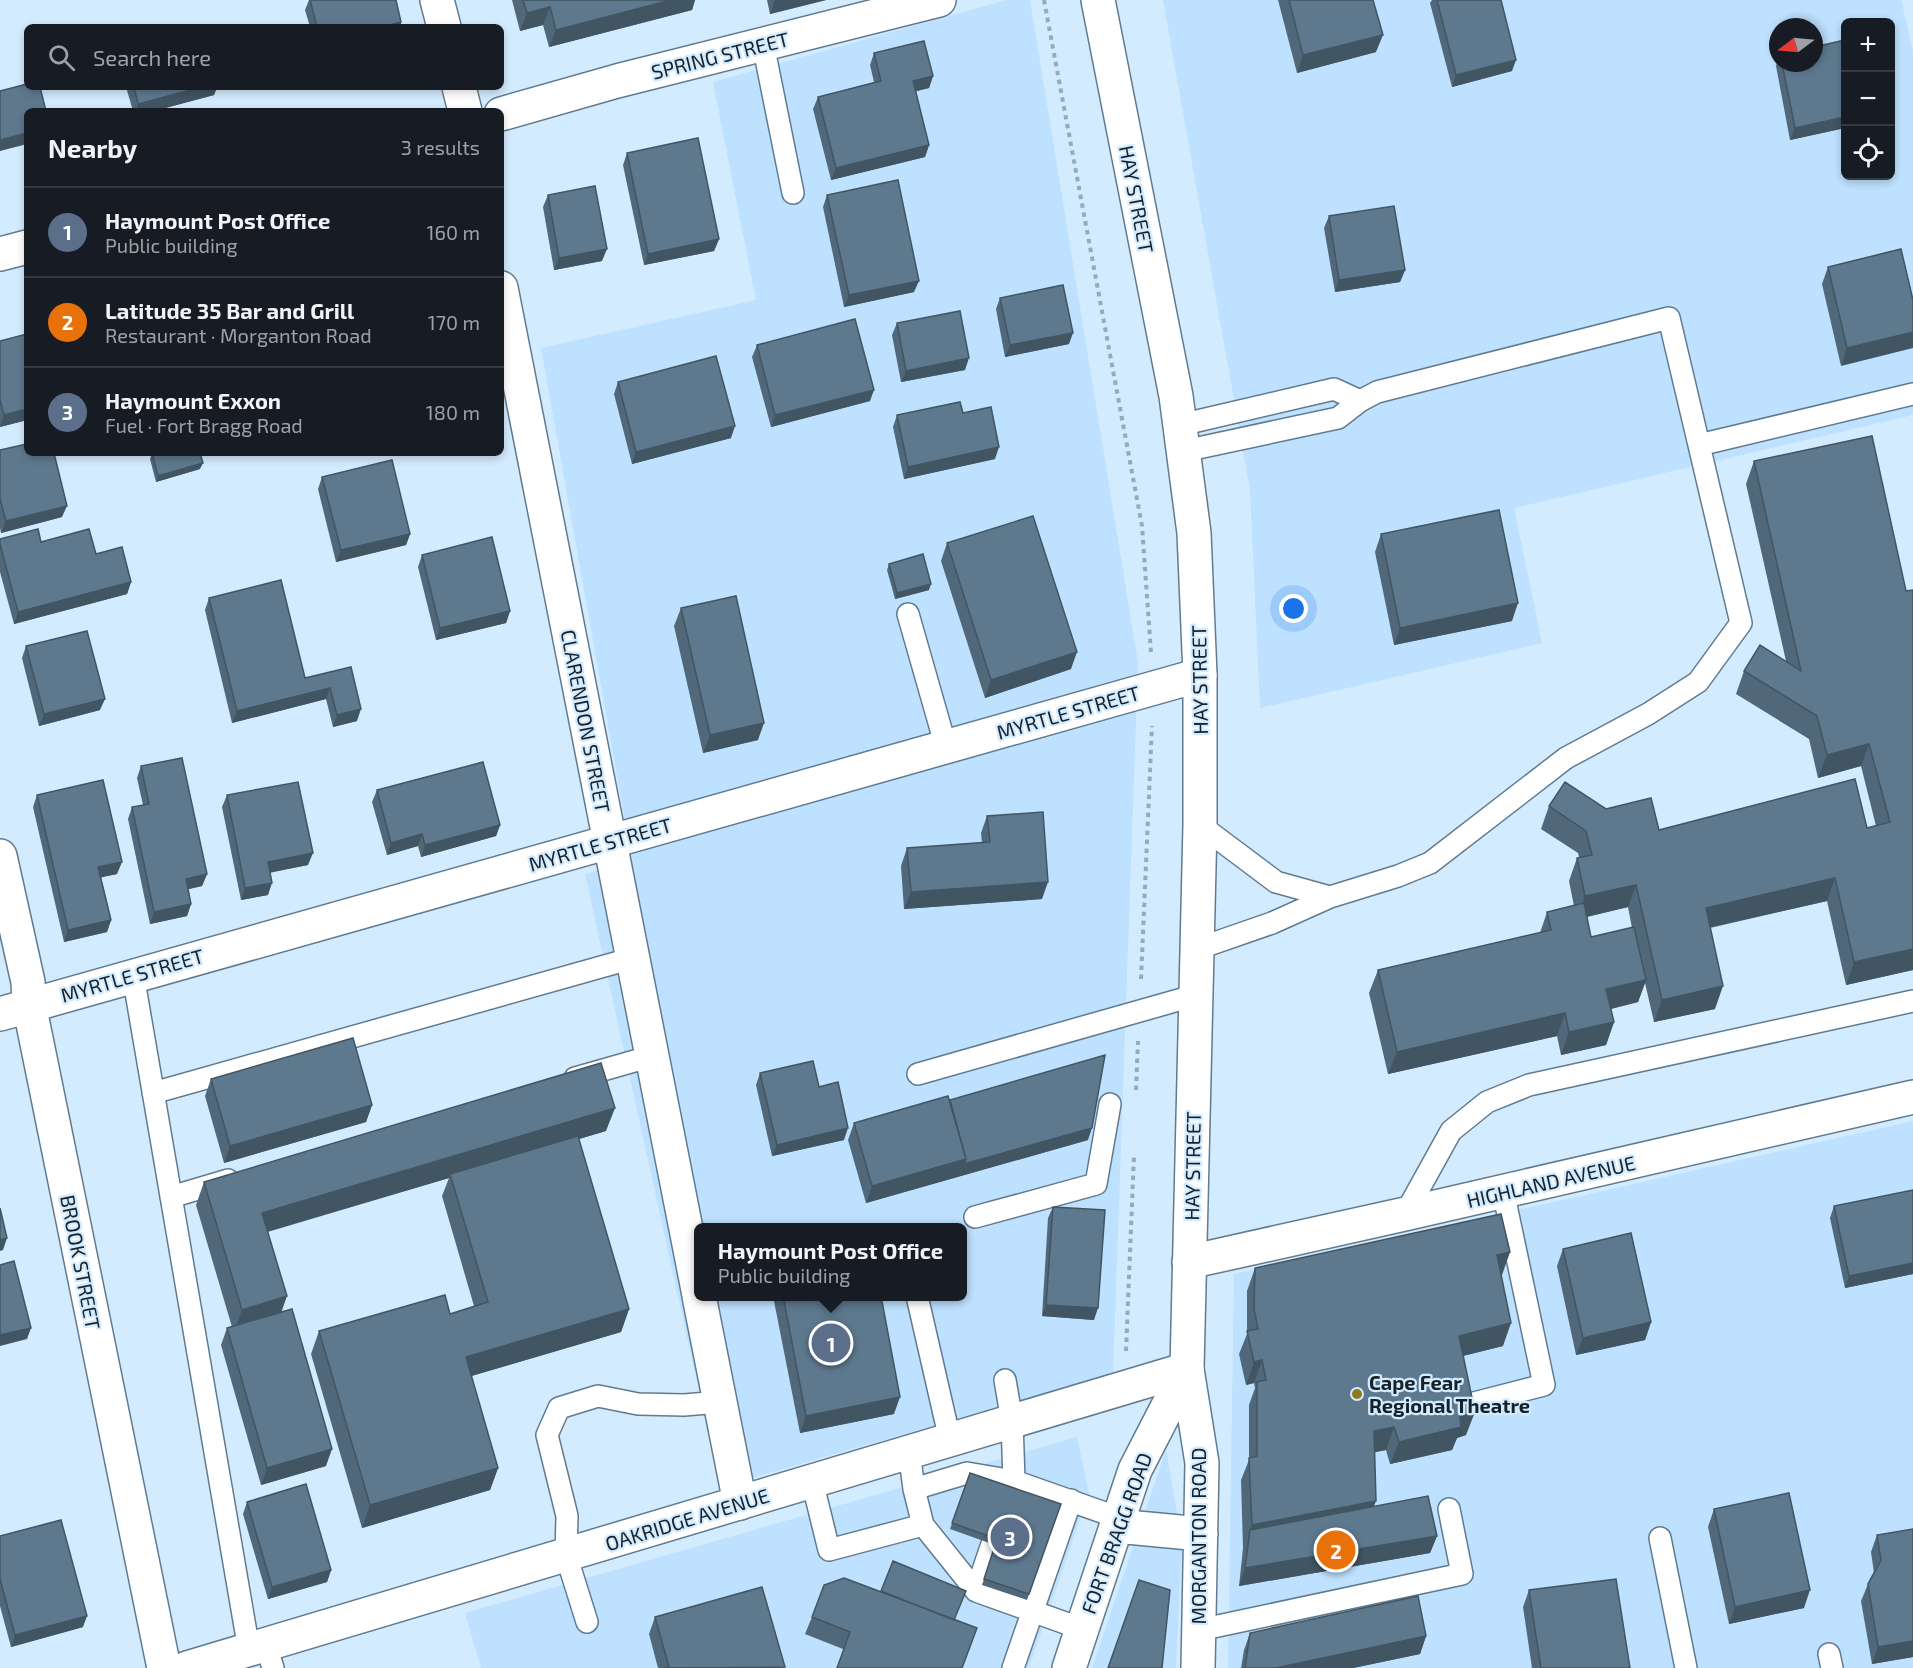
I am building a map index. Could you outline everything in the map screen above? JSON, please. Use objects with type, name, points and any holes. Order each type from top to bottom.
[{"type":"street","points":[[437,0],[443,24]]},
{"type":"street","name":"SPRING STREET","points":[[504,113],[617,81],[939,0]]},
{"type":"street","name":"HAY STREET","points":[[1098,0],[1172,373],[1194,533],[1200,675],[1200,825],[1187,1369]]},
{"type":"street","points":[[460,90],[464,108]]},
{"type":"street","points":[[0,254],[24,248]]},
{"type":"street","name":"CLARENDON STREET","points":[[504,303],[694,1268]]},
{"type":"street","name":"MYRTLE STREET","points":[[14,1009],[1200,675]]},
{"type":"street","name":"BROOK STREET","points":[[0,856],[28,982],[14,1009],[164,1668]]},
{"type":"street","name":"HIGHLAND AVENUE","points":[[1189,1262],[1913,1097]]},
{"type":"street","name":"CLARENDON STREET","points":[[701,1301],[740,1503]]},
{"type":"street","name":"OAKRIDGE AVENUE","points":[[187,1668],[263,1654],[566,1555],[1187,1369]]},
{"type":"street","name":"FORT BRAGG ROAD","points":[[1069,1668],[1135,1470],[1187,1369]]},
{"type":"street","name":"MORGANTON ROAD","points":[[1187,1369],[1202,1464],[1198,1668]]},
{"type":"street","points":[[1118,1522],[1201,1534]]},
{"type":"lane","points":[[763,44],[793,193]]},
{"type":"lane","points":[[1182,438],[1338,418],[1360,401],[1377,392],[1669,318],[1741,623],[1698,682],[1648,714],[1566,758],[1430,863],[1398,876],[1330,897],[1272,923],[1197,949]]},
{"type":"lane","points":[[1182,438],[1334,389],[1360,401]]},
{"type":"lane","points":[[1699,446],[1913,394]]},
{"type":"lane","points":[[908,614],[946,747]]},
{"type":"lane","points":[[1200,825],[1276,882],[1330,897]]},
{"type":"lane","points":[[153,1093],[633,958]]},
{"type":"lane","points":[[132,975],[171,1197],[263,1654]]},
{"type":"lane","points":[[918,1074],[1196,995]]},
{"type":"lane","points":[[1405,1214],[1450,1131],[1486,1102],[1529,1085],[1913,1001]]},
{"type":"lane","points":[[560,1083],[652,1056]]},
{"type":"lane","points":[[975,1216],[1096,1184],[1110,1104]]},
{"type":"lane","points":[[171,1197],[251,1174]]},
{"type":"lane","points":[[1474,1403],[1544,1385],[1503,1191]]},
{"type":"lane","points":[[918,1301],[950,1440]]},
{"type":"lane","points":[[1005,1380],[1012,1421],[1011,1487]]},
{"type":"lane","points":[[587,1622],[566,1555],[567,1516],[547,1435],[559,1408],[598,1396],[638,1404],[684,1405],[720,1402]]},
{"type":"lane","points":[[909,1452],[914,1490],[923,1525],[976,1590],[1082,1629]]},
{"type":"lane","points":[[914,1490],[967,1473],[1011,1487],[1071,1500],[1118,1522]]},
{"type":"lane","points":[[812,1481],[829,1550],[923,1525]]},
{"type":"lane","points":[[1013,1668],[1071,1500]]},
{"type":"lane","points":[[1199,1630],[1462,1574],[1449,1509]]},
{"type":"lane","points":[[1660,1538],[1686,1668]]},
{"type":"lane","points":[[976,1590],[992,1544]]},
{"type":"shaded area","points":[[1006,0],[1030,0],[1138,663],[1113,1374],[720,1487],[585,874],[632,860],[541,348],[756,300],[713,82]]},
{"type":"shaded area","points":[[1163,0],[1901,0],[1913,51],[1913,415],[1514,508],[1542,643],[1260,708],[1250,490]]},
{"type":"shaded area","points":[[1913,1121],[1913,1668],[1228,1668],[1234,1274]]},
{"type":"shaded area","points":[[1077,1437],[1089,1493],[1029,1668],[481,1668],[465,1613]]},
{"type":"shaded area","points":[[1166,1450],[1182,1541],[1176,1668],[1092,1668]]},
{"type":"building","points":[[310,0],[396,0],[401,22],[393,24],[316,24]]},
{"type":"building","points":[[523,0],[671,0],[556,30],[550,7],[527,13]]},
{"type":"building","points":[[1289,0],[1373,0],[1383,35],[1303,55]]},
{"type":"building","points":[[1437,0],[1501,0],[1516,60],[1456,75]]},
{"type":"building","points":[[924,41],[933,76],[913,81],[929,145],[836,168],[818,97],[881,81],[874,53]]},
{"type":"building","points":[[1841,41],[1841,118],[1795,128],[1784,72],[1823,72],[1823,45]]},
{"type":"building","points":[[24,85],[24,90],[41,90],[45,108],[24,108],[24,134],[0,140],[0,91]]},
{"type":"building","points":[[135,90],[191,90],[138,104]]},
{"type":"building","points":[[698,138],[719,239],[648,254],[627,153]]},
{"type":"building","points":[[898,180],[919,281],[849,295],[827,195]]},
{"type":"building","points":[[595,186],[607,249],[559,258],[548,195]]},
{"type":"building","points":[[1394,206],[1405,270],[1339,280],[1329,216]]},
{"type":"building","points":[[1901,249],[1913,300],[1913,332],[1847,348],[1828,267]]},
{"type":"building","points":[[1063,285],[1073,333],[1010,345],[1000,298]]},
{"type":"building","points":[[960,311],[969,358],[906,371],[897,323]]},
{"type":"building","points":[[855,319],[874,390],[775,415],[757,345]]},
{"type":"building","points":[[24,335],[24,410],[4,415],[0,400],[0,341]]},
{"type":"building","points":[[716,356],[735,426],[636,452],[618,382]]},
{"type":"building","points":[[960,402],[963,413],[991,407],[999,447],[908,467],[897,415]]},
{"type":"building","points":[[1872,436],[1906,591],[1913,590],[1913,949],[1854,962],[1835,878],[1706,908],[1723,986],[1662,1000],[1636,885],[1585,896],[1577,858],[1592,855],[1586,831],[1549,806],[1565,782],[1606,809],[1651,798],[1659,830],[1855,779],[1867,828],[1890,822],[1869,744],[1827,755],[1817,716],[1744,671],[1760,645],[1801,671],[1754,461]]},
{"type":"building","points":[[24,445],[24,456],[55,456],[67,506],[6,521],[0,499],[0,450]]},
{"type":"building","points":[[153,456],[201,456],[203,463],[158,476]]},
{"type":"building","points":[[392,460],[410,534],[341,550],[322,477]]},
{"type":"building","points":[[1499,510],[1518,603],[1400,628],[1381,534]]},
{"type":"building","points":[[1033,516],[1077,652],[991,680],[947,543]]},
{"type":"building","points":[[38,529],[41,542],[89,529],[96,554],[122,547],[131,582],[18,612],[0,539]]},
{"type":"building","points":[[492,537],[510,611],[440,628],[422,555]]},
{"type":"building","points":[[923,554],[931,584],[897,593],[889,564]]},
{"type":"building","points":[[281,580],[305,678],[351,667],[361,709],[337,715],[330,688],[237,711],[209,598]]},
{"type":"building","points":[[736,596],[764,723],[710,735],[681,608]]},
{"type":"building","points":[[87,631],[105,699],[44,714],[26,646]]},
{"type":"building","points":[[182,758],[207,874],[186,879],[191,904],[154,912],[132,807],[149,804],[141,766]]},
{"type":"building","points":[[483,762],[500,825],[425,845],[422,834],[391,843],[377,790]]},
{"type":"building","points":[[103,780],[122,862],[98,867],[111,920],[68,930],[37,795]]},
{"type":"building","points":[[298,782],[313,853],[268,862],[272,883],[245,888],[227,795]]},
{"type":"building","points":[[1043,812],[1048,882],[911,892],[907,848],[990,842],[987,816]]},
{"type":"building","points":[[1584,903],[1591,937],[1634,927],[1646,980],[1606,989],[1614,1022],[1569,1032],[1565,1013],[1397,1052],[1378,970],[1551,930],[1547,912]]},
{"type":"building","points":[[353,1038],[372,1105],[230,1146],[211,1079]]},
{"type":"building","points":[[1105,1055],[1092,1128],[964,1164],[966,1159],[950,1100]]},
{"type":"building","points":[[813,1061],[819,1087],[838,1082],[848,1128],[777,1145],[760,1073]]},
{"type":"building","points":[[601,1063],[615,1108],[262,1213],[287,1296],[242,1310],[204,1182]]},
{"type":"building","points":[[948,1096],[966,1159],[872,1186],[854,1123]]},
{"type":"building","points":[[578,1136],[629,1309],[466,1357],[498,1468],[370,1505],[319,1331],[445,1295],[450,1314],[488,1302],[450,1174]]},
{"type":"building","points":[[1913,1190],[1913,1263],[1849,1276],[1834,1206]]},
{"type":"building","points":[[1053,1207],[1105,1210],[1098,1308],[1046,1305]]},
{"type":"building","points":[[0,1208],[7,1238],[0,1240]]},
{"type":"building","name":"Cape Fear Regional Theatre","points":[[1501,1214],[1510,1252],[1497,1255],[1511,1323],[1459,1336],[1475,1412],[1460,1417],[1461,1427],[1399,1442],[1394,1427],[1374,1431],[1376,1501],[1252,1525],[1249,1458],[1257,1456],[1257,1382],[1266,1380],[1262,1360],[1254,1362],[1247,1331],[1258,1329],[1254,1309],[1255,1268]]},
{"type":"building","points":[[1631,1233],[1651,1322],[1583,1338],[1563,1249]]},
{"type":"building","points":[[14,1261],[31,1328],[0,1335],[0,1265]]},
{"type":"building","points":[[784,1301],[882,1301],[900,1397],[806,1416]]},
{"type":"building","points":[[292,1309],[332,1449],[267,1468],[227,1328]]},
{"type":"building","points":[[970,1473],[1061,1504],[1029,1594],[984,1579],[997,1539],[952,1523]]},
{"type":"building","points":[[306,1484],[331,1570],[272,1587],[247,1502]]},
{"type":"building","points":[[1789,1493],[1810,1590],[1735,1607],[1714,1509]]},
{"type":"building","points":[[1428,1496],[1437,1536],[1245,1568],[1250,1530]]},
{"type":"building","points":[[61,1520],[87,1616],[15,1635],[0,1579],[0,1536]]},
{"type":"building","points":[[1913,1529],[1913,1641],[1878,1647],[1868,1584],[1881,1560],[1877,1535]]},
{"type":"building","points":[[893,1561],[966,1591],[954,1620],[881,1591]]},
{"type":"building","points":[[844,1578],[977,1628],[962,1668],[837,1668],[850,1632],[812,1617],[824,1585]]},
{"type":"building","points":[[1616,1579],[1630,1668],[1541,1668],[1529,1590]]},
{"type":"building","points":[[1139,1580],[1170,1590],[1162,1668],[1108,1668]]},
{"type":"building","points":[[762,1587],[785,1667],[664,1668],[669,1667],[655,1617]]},
{"type":"building","points":[[1418,1596],[1426,1636],[1276,1668],[1245,1668],[1250,1633]]},
{"type":"place","name":"Haymount Post Office","points":[[831,1343]]},
{"type":"place","name":"Cape Fear Regional Theatre","points":[[1357,1394]]},
{"type":"place","name":"Haymount Exxon","points":[[1010,1537]]},
{"type":"place","name":"Latitude 35 Bar and Grill","points":[[1336,1550]]}]
